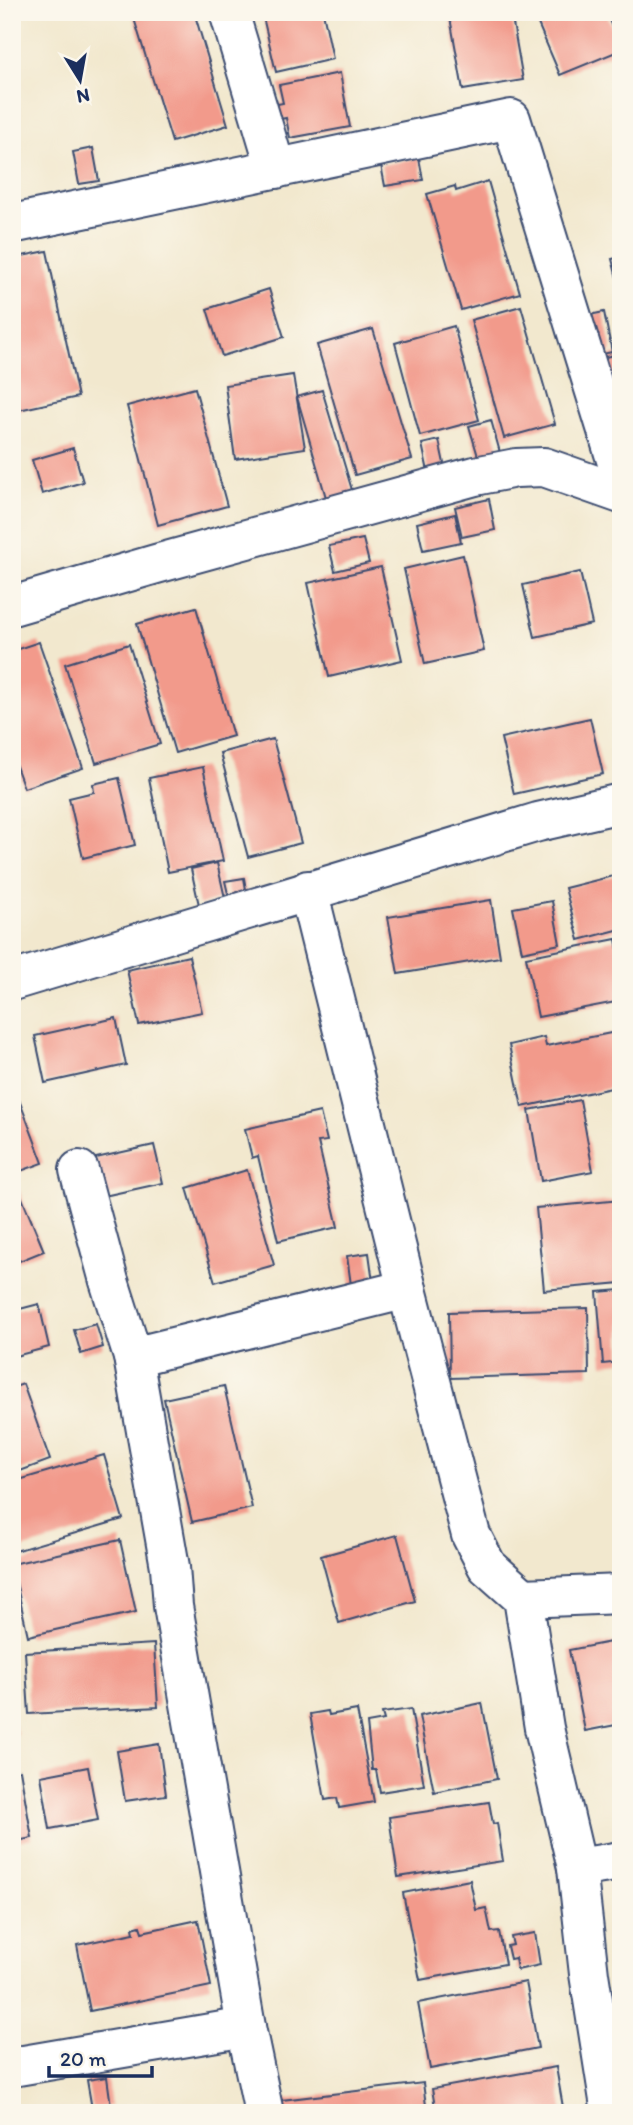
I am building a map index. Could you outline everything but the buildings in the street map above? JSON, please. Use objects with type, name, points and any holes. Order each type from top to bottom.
[{"type":"street","points":[[229,12],[276,169]]},
{"type":"street","points":[[12,224],[511,119],[621,476]]},
{"type":"street","points":[[12,606],[462,480],[516,468],[544,467],[621,494]]},
{"type":"street","points":[[12,981],[538,822],[621,803]]},
{"type":"street","points":[[308,890],[471,1535],[487,1566],[523,1598],[544,1728],[577,1868],[589,1974],[611,2113]]},
{"type":"street","points":[[79,1170],[133,1357],[170,1567],[173,1606],[246,2027],[264,2113]]},
{"type":"street","points":[[133,1357],[407,1289]]},
{"type":"street","points":[[523,1598],[621,1594]]},
{"type":"street","points":[[577,1868],[621,1861]]},
{"type":"street","points":[[12,2067],[246,2027]]}]
